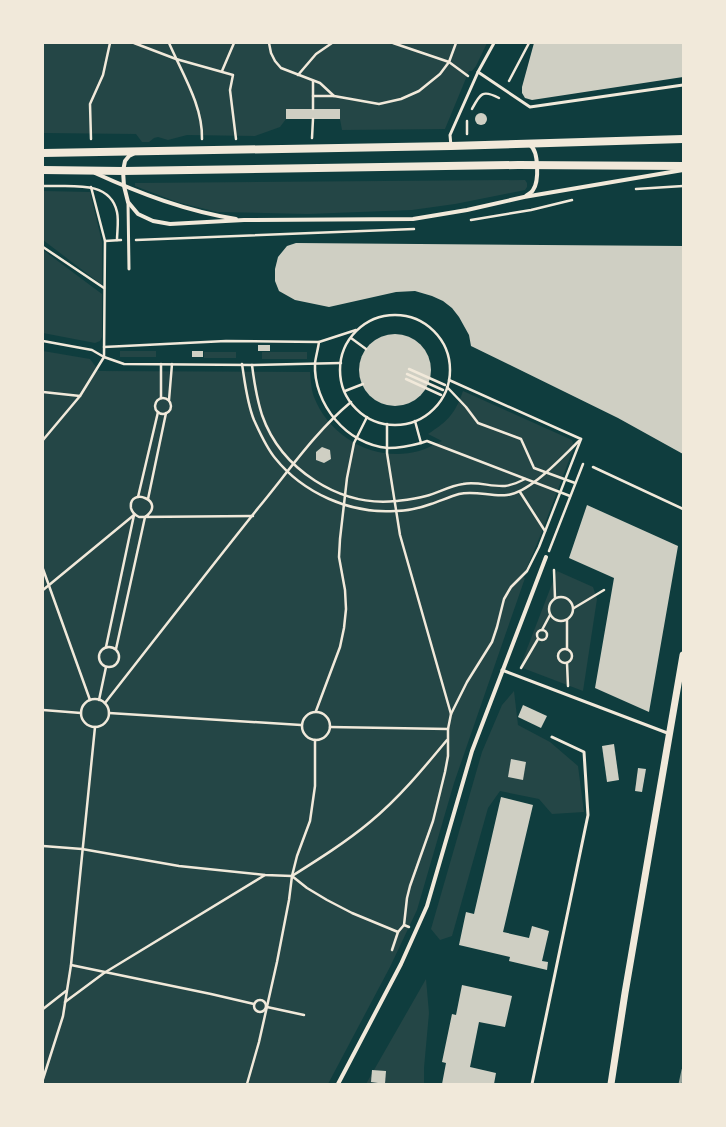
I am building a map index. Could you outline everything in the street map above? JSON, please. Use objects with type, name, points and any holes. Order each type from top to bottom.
[{"type":"main road","points":[[43,153],[451,146],[683,139]]},
{"type":"main road","points":[[43,170],[123,171],[536,165],[683,166]]},
{"type":"street","points":[[524,197],[533,190],[536,185],[536,155],[534,148],[526,144]]},
{"type":"street","points":[[137,152],[129,156],[125,161],[123,171],[124,186],[128,202],[138,214],[153,221],[170,224],[244,220],[413,219],[467,210],[524,197],[683,170]]},
{"type":"street","points":[[91,171],[124,186],[177,206],[216,216],[244,220]]},
{"type":"street","points":[[338,1084],[401,964],[427,906],[472,752],[546,557]]},
{"type":"street","points":[[611,1084],[625,993],[683,654]]},
{"type":"lane","points":[[451,146],[450,136],[474,80],[494,43]]},
{"type":"lane","points":[[478,72],[530,107],[683,85]]},
{"type":"lane","points":[[128,202],[129,269]]},
{"type":"lane","points":[[502,670],[670,734]]},
{"type":"lane","points":[[532,1084],[588,815],[584,752],[552,737]]},
{"type":"path","points":[[91,139],[90,104],[103,75],[110,43]]},
{"type":"path","points":[[134,43],[176,59],[233,75],[230,90],[236,139]]},
{"type":"path","points":[[169,43],[199,112],[202,140]]},
{"type":"path","points":[[222,71],[234,43]]},
{"type":"path","points":[[269,43],[275,62],[281,68],[320,83],[334,96]]},
{"type":"path","points":[[298,75],[316,54],[332,43]]},
{"type":"path","points":[[393,43],[450,62],[474,80]]},
{"type":"path","points":[[313,96],[334,96],[379,104],[401,99],[419,91],[440,74],[450,62],[456,43]]},
{"type":"path","points":[[509,81],[529,43]]},
{"type":"path","points":[[313,81],[313,109]]},
{"type":"path","points":[[470,114],[480,95],[490,94],[499,98]]},
{"type":"path","points":[[312,138],[313,119]]},
{"type":"path","points":[[467,120],[467,134]]},
{"type":"path","points":[[43,186],[91,187],[105,192],[112,200],[118,214],[117,240],[105,241]]},
{"type":"path","points":[[43,440],[80,396],[104,357],[105,241],[91,187]]},
{"type":"path","points":[[43,247],[104,288]]},
{"type":"path","points":[[386,316],[406,316],[422,322],[434,330],[446,348],[449,359],[449,380],[441,400],[426,416],[415,421],[396,425],[375,421],[367,417],[351,402],[344,391],[341,381],[341,363],[345,347],[351,338],[357,330],[365,324],[375,318],[386,316]]},
{"type":"path","points":[[104,347],[226,341],[319,342],[357,330]]},
{"type":"path","points":[[351,338],[366,349]]},
{"type":"path","points":[[43,341],[92,350],[104,357],[124,364],[341,363]]},
{"type":"path","points":[[319,342],[315,363],[316,378],[321,395],[333,417],[342,428],[356,437],[370,444],[387,448],[406,447],[427,441],[570,496]]},
{"type":"path","points":[[138,497],[158,412],[156,404],[161,398],[161,364]]},
{"type":"path","points":[[148,499],[166,413],[171,407],[169,400],[172,364]]},
{"type":"path","points":[[242,364],[254,419],[263,440],[274,457],[288,472],[311,490],[343,506],[380,511],[396,511],[430,505],[444,498],[466,493],[476,492],[508,495],[520,492],[534,482],[581,439]]},
{"type":"path","points":[[252,364],[262,416],[282,452],[294,465],[316,482],[332,490],[366,500],[394,502],[427,496],[464,483],[507,486],[525,479]]},
{"type":"path","points":[[409,369],[446,386],[466,407],[478,423],[520,439],[534,468],[576,483]]},
{"type":"path","points":[[408,374],[443,390]]},
{"type":"path","points":[[406,379],[441,395]]},
{"type":"path","points":[[449,380],[581,439]]},
{"type":"path","points":[[344,391],[363,384]]},
{"type":"path","points":[[43,392],[80,396]]},
{"type":"path","points":[[161,398],[169,400]]},
{"type":"path","points":[[105,703],[288,472],[333,417],[351,402]]},
{"type":"path","points":[[158,412],[166,413]]},
{"type":"path","points":[[316,711],[340,647],[344,628],[346,609],[345,590],[339,557],[343,506],[350,462],[356,437],[367,417]]},
{"type":"path","points":[[415,421],[421,443]]},
{"type":"path","points":[[387,424],[387,448],[400,535],[451,714]]},
{"type":"path","points":[[404,925],[410,886],[433,821],[444,778],[448,756],[447,739],[451,714],[467,682],[492,642],[498,627],[504,599],[511,586],[527,571],[531,563],[581,439]]},
{"type":"path","points":[[546,557],[583,464]]},
{"type":"path","points":[[593,467],[683,509]]},
{"type":"path","points":[[520,492],[545,531]]},
{"type":"path","points":[[116,649],[145,517],[152,509],[148,499],[144,496],[138,497],[134,500],[131,504],[131,510],[134,515],[139,517],[145,517],[253,516]]},
{"type":"path","points":[[43,590],[134,515]]},
{"type":"path","points":[[106,647],[134,515]]},
{"type":"path","points":[[43,568],[90,700]]},
{"type":"path","points":[[521,668],[538,639],[537,633],[542,630],[550,615],[549,605],[555,598],[554,570]]},
{"type":"path","points":[[550,615],[558,621],[567,620],[571,617],[574,608],[604,590]]},
{"type":"path","points":[[555,598],[565,597],[572,603],[574,608]]},
{"type":"path","points":[[566,649],[567,620]]},
{"type":"path","points":[[538,639],[544,640],[546,637],[545,632],[542,630]]},
{"type":"path","points":[[111,646],[116,649],[119,654],[119,659],[116,664],[111,667],[106,667],[98,660],[98,654],[101,649],[106,647],[111,646]]},
{"type":"path","points":[[566,649],[560,651],[558,658],[564,663],[568,663]]},
{"type":"path","points":[[566,649],[570,650],[572,657],[568,663],[568,687]]},
{"type":"path","points":[[99,700],[106,667]]},
{"type":"path","points":[[90,700],[99,700],[105,703],[109,713],[104,723],[100,726],[94,727],[85,723],[81,712],[85,703],[90,700]]},
{"type":"path","points":[[43,710],[81,712]]},
{"type":"path","points":[[316,711],[324,714],[328,719],[330,727],[328,734],[322,739],[315,740],[308,738],[303,732],[301,725],[303,718],[309,713],[316,711]]},
{"type":"path","points":[[109,713],[301,725]]},
{"type":"path","points":[[43,1078],[63,1016],[71,965],[94,727]]},
{"type":"path","points":[[330,727],[448,729]]},
{"type":"path","points":[[43,846],[82,849],[179,866],[265,875],[292,876],[341,844],[370,822],[398,797],[447,739]]},
{"type":"path","points":[[247,1084],[267,1007],[283,932],[292,876],[297,856],[310,821],[313,804],[315,740]]},
{"type":"path","points":[[65,1002],[104,972],[265,875]]},
{"type":"path","points":[[292,876],[306,888],[327,900],[352,913],[398,932]]},
{"type":"path","points":[[71,965],[254,1004]]},
{"type":"path","points":[[43,1009],[67,991]]},
{"type":"path","points":[[254,1004],[258,999],[262,999],[267,1004],[267,1007]]},
{"type":"path","points":[[254,1004],[254,1008],[259,1012],[262,1012],[267,1007]]},
{"type":"path","points":[[267,1007],[304,1015]]},
{"type":"shaded area","points":[[43,43],[487,43],[476,66],[472,71],[469,71],[445,129],[342,130],[340,119],[286,119],[280,127],[255,136],[187,135],[168,140],[158,137],[149,142],[142,142],[136,134],[43,133]]},
{"type":"shaded area","points":[[525,180],[527,187],[525,190],[455,204],[412,210],[308,214],[217,212],[177,202],[135,186],[135,183]]},
{"type":"shaded area","points":[[43,191],[90,192],[102,242],[102,285],[43,240]]},
{"type":"shaded area","points":[[43,250],[102,294],[102,337],[100,341],[95,343],[43,333]]},
{"type":"shaded area","points":[[43,351],[90,359],[99,371],[310,372],[314,397],[321,412],[331,424],[356,444],[371,450],[387,453],[403,454],[419,451],[442,441],[428,434],[446,421],[457,406],[463,391],[572,440],[574,447],[523,577],[525,578],[454,783],[417,910],[390,967],[328,1084],[43,1084]]},
{"type":"shaded area","points":[[120,351],[156,351],[156,357],[120,357]]},
{"type":"shaded area","points":[[204,352],[236,352],[236,358],[204,358]]},
{"type":"shaded area","points":[[262,352],[307,352],[307,359],[262,359]]},
{"type":"shaded area","points":[[557,571],[593,587],[597,599],[583,691],[520,667]]},
{"type":"shaded area","points":[[514,691],[518,725],[550,742],[578,766],[584,812],[552,814],[539,799],[500,791],[488,808],[452,936],[440,940],[431,929],[482,752],[502,705]]},
{"type":"shaded area","points":[[426,979],[429,1013],[424,1084],[366,1084]]},
{"type":"building","points":[[534,43],[683,43],[683,77],[532,100],[525,98],[522,93],[522,87]]},
{"type":"building","points":[[286,109],[340,109],[340,119],[286,119]]},
{"type":"building","points":[[481,113],[485,115],[487,119],[485,123],[481,125],[477,123],[475,119],[477,115]]},
{"type":"building","points":[[296,243],[683,246],[683,454],[618,418],[471,346],[469,335],[452,308],[443,301],[432,296],[415,291],[396,292],[329,307],[295,300],[279,291],[275,281],[275,269],[278,257],[287,246]]},
{"type":"building","points":[[395,334],[415,340],[425,350],[431,370],[425,390],[415,400],[395,406],[375,400],[365,390],[359,370],[365,350],[375,340]]},
{"type":"building","points":[[258,345],[270,345],[270,351],[258,351]]},
{"type":"building","points":[[192,351],[203,351],[203,357],[192,357]]},
{"type":"building","points":[[322,447],[330,450],[331,459],[324,463],[316,460],[316,452]]},
{"type":"building","points":[[587,505],[678,546],[649,712],[595,688],[614,578],[569,558]]},
{"type":"building","points":[[523,705],[547,716],[541,728],[518,717]]},
{"type":"building","points":[[614,744],[619,780],[607,782],[602,746]]},
{"type":"building","points":[[511,759],[526,762],[523,780],[508,777]]},
{"type":"building","points":[[638,768],[646,769],[642,792],[635,791]]},
{"type":"building","points":[[501,797],[533,805],[503,932],[529,938],[532,926],[549,931],[542,961],[548,962],[547,970],[509,961],[510,957],[459,945],[466,912],[474,914]]},
{"type":"building","points":[[462,985],[512,996],[505,1027],[479,1022],[470,1067],[496,1073],[494,1084],[442,1084],[446,1063],[442,1062],[452,1014],[456,1015]]},
{"type":"building","points":[[372,1070],[386,1071],[385,1084],[371,1082]]},
{"type":"railway","points":[[680,1084],[683,1070]]}]
